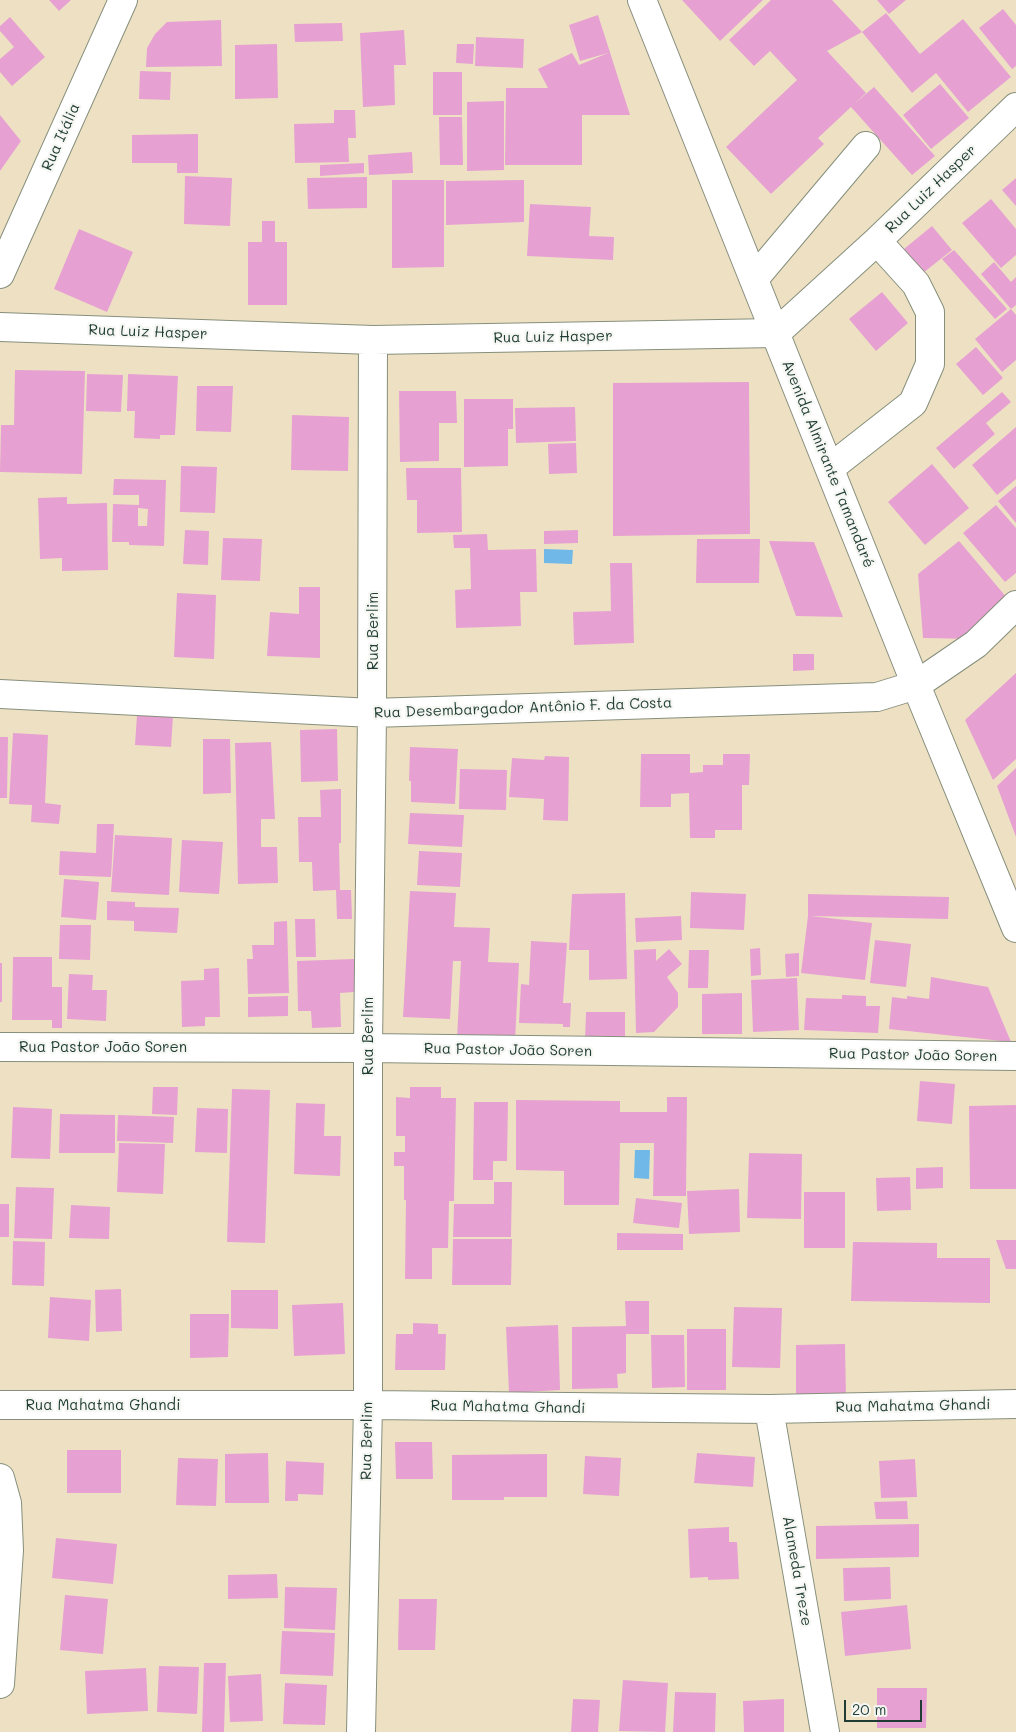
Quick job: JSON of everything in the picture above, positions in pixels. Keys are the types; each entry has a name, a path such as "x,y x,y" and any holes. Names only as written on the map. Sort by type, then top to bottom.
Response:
{"main road":[{"name":"Rua Itália","path":"0,274 123,0"},
{"name":"Avenida Almirante Tamandaré","path":"642,0 916,685 1016,928"},
{"name":"Rua Luiz Hasper","path":"0,327 373,340 776,333 877,241 1016,107"},
{"path":"754,279 866,146"},
{"path":"830,468 913,404 930,364 930,312 916,284 877,241"},
{"name":"Rua Berlim","path":"361,1732 368,1405 368,1048 372,713 373,340"},
{"name":"Rua Desembargador Antônio F. da Costa","path":"0,694 372,713 877,697 916,685 976,644 1016,605"},
{"name":"Rua Pastor João Soren","path":"0,1047 368,1048 1016,1056"},
{"name":"Rua Mahatma Ghandi","path":"0,1405 368,1405 769,1409 1016,1404"},
{"name":"Alameda Treze","path":"769,1409 825,1732"},
{"path":"0,1478 7,1503 9,1550 0,1684"}],"water":[{"path":"544,549 573,550 572,564 544,563"},
{"path":"635,1150 650,1150 649,1179 634,1178"}],"building":[{"path":"49,0 71,0 59,11"},
{"path":"682,0 763,0 720,41"},
{"path":"771,0 832,0 862,32 827,51 866,93 853,105 874,87 935,156 912,175 851,107 818,138 824,144 771,194 726,147 797,80 770,51 754,66 729,40"},
{"path":"877,0 906,0 889,14"},
{"path":"1003,9 1016,25 1016,66 1012,69 979,28"},
{"path":"886,13 920,54 963,19 1011,77 968,112 936,73 912,93 862,32"},
{"path":"598,15 630,115 582,115 582,165 505,165 506,88 548,88 538,69 572,53 579,65 608,53 580,61 569,25"},
{"path":"10,17 45,57 12,86 0,72 0,59 14,47 0,31 0,26"},
{"path":"221,20 222,66 146,67 147,48 155,34 167,22"},
{"path":"342,23 343,41 295,42 294,24"},
{"path":"404,30 406,65 394,65 395,105 363,107 360,33"},
{"path":"476,37 524,39 523,68 475,66"},
{"path":"277,44 278,98 235,99 235,45"},
{"path":"457,44 474,44 473,64 456,63"},
{"path":"140,71 171,72 170,100 139,99"},
{"path":"433,72 462,72 462,115 433,115"},
{"path":"940,84 969,118 931,149 903,115"},
{"path":"504,101 504,170 467,171 467,102"},
{"path":"334,110 355,110 356,138 348,138 349,162 295,163 294,124 334,123"},
{"path":"0,115 21,141 0,171"},
{"path":"439,117 462,117 463,165 440,165"},
{"path":"198,134 198,173 177,173 177,163 132,163 132,135"},
{"path":"412,152 413,173 369,175 368,155"},
{"path":"364,163 364,173 320,176 320,165"},
{"path":"185,176 232,178 230,226 184,224"},
{"path":"367,177 367,208 308,209 307,178"},
{"path":"1016,178 1016,206 1002,190"},
{"path":"392,180 444,180 444,267 392,268"},
{"path":"524,180 524,222 446,225 446,181"},
{"path":"991,199 1016,229 1016,255 1001,268 962,223"},
{"path":"530,204 591,207 589,236 614,237 613,260 527,256"},
{"path":"262,221 275,221 275,242 287,242 287,305 248,305 248,242 262,242"},
{"path":"932,226 952,250 923,273 904,249"},
{"path":"79,229 133,252 107,312 54,289"},
{"path":"954,250 1007,309 995,319 942,259"},
{"path":"994,262 1011,282 1016,277 1016,305 1011,309 981,274"},
{"path":"882,292 908,323 876,351 849,319"},
{"path":"1011,309 1016,315 1016,360 1002,372 975,339"},
{"path":"976,347 1003,378 983,395 956,364"},
{"path":"15,370 85,371 82,474 0,472 1,425 14,425"},
{"path":"87,374 123,375 121,412 86,411"},
{"path":"128,374 178,376 175,435 160,435 160,439 134,438 135,411 127,411"},
{"path":"749,382 750,534 613,536 613,383"},
{"path":"197,386 233,386 231,432 196,431"},
{"path":"399,391 456,391 457,423 439,423 439,461 400,462"},
{"path":"1002,392 1011,402 986,423 995,434 954,469 936,448"},
{"path":"464,399 513,399 513,429 508,429 508,466 464,467"},
{"path":"575,407 576,441 516,443 515,408"},
{"path":"292,415 349,417 348,471 291,470"},
{"path":"1016,427 1016,479 997,495 972,465"},
{"path":"576,443 577,473 549,474 548,444"},
{"path":"932,464 969,508 925,545 888,502"},
{"path":"181,466 217,467 215,513 180,512"},
{"path":"406,468 461,468 462,532 417,533 417,500 407,500"},
{"path":"114,479 166,480 164,546 129,545 129,542 112,542 113,504 139,505 139,495 113,495","holes":["138,508 148,509 147,526 138,526"]},
{"path":"1016,486 1016,523 998,501"},
{"path":"67,497 67,504 107,503 108,570 62,571 62,558 40,559 38,498"},
{"path":"996,505 1016,528 1016,573 1005,582 963,533"},
{"path":"185,530 209,531 208,565 183,564"},
{"path":"578,530 578,543 544,544 544,531"},
{"path":"487,534 488,550 536,549 537,592 520,592 521,626 456,628 455,590 471,589 470,548 454,548 453,535"},
{"path":"223,538 262,539 260,581 221,580"},
{"path":"697,539 760,539 759,583 696,583"},
{"path":"769,541 814,542 843,617 796,616"},
{"path":"959,541 1013,605 973,639 923,638 918,574"},
{"path":"610,563 632,563 634,643 574,645 573,612 611,611"},
{"path":"299,587 320,587 320,658 267,656 270,612 299,614"},
{"path":"177,593 216,595 214,659 174,657"},
{"path":"793,654 814,654 814,670 793,671"},
{"path":"1016,673 1016,759 993,780 965,720"},
{"path":"137,715 173,716 171,747 135,745"},
{"path":"337,729 338,781 301,782 300,730"},
{"path":"13,733 48,735 45,803 61,805 59,824 31,822 32,805 9,804"},
{"path":"0,737 8,737 7,798 0,798"},
{"path":"203,739 230,739 231,793 203,794"},
{"path":"271,742 275,819 261,819 261,847 277,847 278,883 238,884 235,743"},
{"path":"410,747 458,749 455,804 411,802 411,781 409,781"},
{"path":"641,754 690,754 690,773 703,772 703,765 723,765 723,754 750,754 749,785 742,785 742,830 715,830 715,838 690,838 689,793 671,794 671,807 640,807"},
{"path":"545,756 569,757 568,821 543,820 544,799 509,797 512,758 544,760"},
{"path":"1016,768 1016,837 997,786"},
{"path":"460,769 507,770 506,810 459,809"},
{"path":"341,789 340,890 351,890 352,919 337,919 336,890 313,891 312,862 299,862 298,817 321,817 320,790"},
{"path":"410,813 464,815 462,847 408,844"},
{"path":"97,824 114,824 111,877 59,875 60,851 96,853"},
{"path":"115,835 172,838 169,895 111,892"},
{"path":"182,840 223,842 219,894 179,892"},
{"path":"419,851 462,853 460,887 417,885"},
{"path":"64,879 99,882 96,920 61,917"},
{"path":"410,891 456,893 454,927 490,928 488,962 519,963 515,1041 457,1039 461,961 453,961 450,1019 403,1017"},
{"path":"691,892 746,894 744,930 690,928"},
{"path":"625,893 627,979 589,980 589,950 569,950 572,894"},
{"path":"808,894 949,897 948,919 811,916 872,923 865,980 801,973 808,916"},
{"path":"107,901 135,902 135,907 179,908 177,933 134,931 134,921 107,920"},
{"path":"681,916 682,940 636,942 635,918"},
{"path":"295,919 315,919 316,957 296,957"},
{"path":"287,921 289,993 248,994 247,959 253,959 252,945 274,945 274,922"},
{"path":"60,925 91,925 90,960 59,959"},
{"path":"875,940 911,944 906,987 870,983"},
{"path":"531,941 567,943 563,1003 571,1003 570,1027 563,1027 563,1024 519,1023 521,984 529,985"},
{"path":"760,948 761,975 751,976 750,949"},
{"path":"656,949 656,961 669,949 682,964 667,977 678,993 678,1007 654,1032 636,1033 634,950"},
{"path":"689,950 709,950 708,988 688,988"},
{"path":"799,953 799,976 786,977 785,954"},
{"path":"13,957 52,957 52,987 62,987 62,1028 52,1028 52,1020 12,1020"},
{"path":"354,959 354,992 340,993 341,1027 312,1028 311,1011 298,1011 297,961"},
{"path":"0,963 2,963 2,1002 0,1002"},
{"path":"219,968 220,1017 205,1017 205,1026 182,1027 181,981 204,980 204,969"},
{"path":"69,974 93,975 92,990 107,990 106,1021 67,1019"},
{"path":"931,977 988,987 1011,1042 889,1029 892,997 907,999 907,996 929,999"},
{"path":"797,978 799,1030 753,1032 751,980"},
{"path":"742,993 742,1034 702,1034 702,994"},
{"path":"842,995 866,996 866,1006 880,1006 878,1033 804,1030 806,998 842,999"},
{"path":"288,996 288,1016 248,1017 248,997"},
{"path":"586,1012 625,1012 625,1042 585,1041"},
{"path":"920,1081 955,1084 952,1124 917,1121"},
{"path":"153,1087 178,1087 177,1115 152,1114"},
{"path":"410,1087 441,1087 441,1098 456,1098 454,1201 449,1201 448,1248 432,1248 432,1279 405,1279 406,1200 404,1200 404,1166 394,1166 394,1152 405,1152 405,1136 396,1136 396,1097 410,1098"},
{"path":"232,1089 270,1090 265,1243 227,1242"},
{"path":"667,1097 687,1097 686,1196 653,1196 654,1143 620,1143 619,1205 564,1205 564,1171 516,1170 516,1100 620,1101 620,1112 667,1112"},
{"path":"474,1102 508,1102 507,1161 493,1161 493,1180 473,1180"},
{"path":"296,1103 325,1104 324,1136 341,1136 340,1176 294,1174"},
{"path":"1016,1105 1016,1189 970,1189 969,1106"},
{"path":"13,1107 52,1109 50,1159 11,1158"},
{"path":"197,1108 228,1109 227,1153 195,1152"},
{"path":"60,1114 115,1115 115,1153 59,1153"},
{"path":"118,1115 174,1117 173,1143 117,1141"},
{"path":"119,1143 165,1144 163,1194 117,1192"},
{"path":"749,1153 802,1154 801,1219 747,1218"},
{"path":"943,1167 943,1188 916,1189 916,1168"},
{"path":"910,1177 911,1210 877,1211 876,1178"},
{"path":"494,1182 512,1182 511,1237 453,1237 454,1204 494,1204"},
{"path":"16,1187 54,1188 52,1239 14,1238"},
{"path":"739,1189 740,1232 689,1234 687,1191"},
{"path":"804,1192 845,1192 845,1248 804,1248"},
{"path":"636,1198 682,1203 679,1228 633,1223"},
{"path":"0,1204 9,1204 9,1237 0,1237"},
{"path":"71,1205 110,1207 109,1239 69,1238"},
{"path":"617,1233 683,1234 683,1250 617,1250"},
{"path":"453,1239 512,1239 511,1285 452,1285"},
{"path":"996,1240 1016,1240 1016,1269 1006,1269"},
{"path":"13,1241 45,1242 44,1286 12,1285"},
{"path":"853,1242 937,1243 937,1258 990,1258 990,1303 851,1301"},
{"path":"121,1289 122,1331 96,1332 95,1290"},
{"path":"231,1290 278,1290 278,1329 231,1328"},
{"path":"50,1297 91,1300 89,1341 48,1338"},
{"path":"625,1301 649,1301 649,1334 626,1334 626,1373 617,1374 618,1388 572,1389 572,1327 626,1326"},
{"path":"343,1303 345,1354 294,1356 292,1305"},
{"path":"734,1307 782,1308 780,1368 732,1367"},
{"path":"190,1314 229,1314 228,1357 190,1358"},
{"path":"413,1323 438,1324 438,1334 446,1334 445,1370 395,1370 396,1334 413,1334"},
{"path":"558,1325 560,1390 509,1393 506,1327"},
{"path":"687,1329 726,1329 726,1390 687,1390"},
{"path":"651,1335 684,1335 685,1387 652,1388"},
{"path":"845,1344 846,1400 796,1400 796,1345"},
{"path":"395,1442 432,1442 433,1479 396,1479"},
{"path":"67,1450 121,1450 121,1493 67,1493"},
{"path":"268,1453 269,1503 225,1503 225,1454"},
{"path":"697,1453 755,1457 753,1487 694,1483"},
{"path":"547,1454 547,1497 504,1497 504,1500 452,1500 452,1455"},
{"path":"585,1456 621,1458 619,1496 583,1494"},
{"path":"178,1458 218,1459 216,1506 176,1505"},
{"path":"915,1459 917,1497 881,1498 879,1461"},
{"path":"286,1461 324,1463 323,1495 298,1494 298,1501 285,1501"},
{"path":"907,1501 908,1519 876,1519 874,1502"},
{"path":"919,1524 919,1557 816,1559 816,1526"},
{"path":"729,1527 729,1542 737,1542 739,1579 708,1580 708,1577 690,1578 688,1529"},
{"path":"56,1538 117,1544 113,1584 52,1578"},
{"path":"890,1567 891,1599 844,1601 843,1568"},
{"path":"277,1574 278,1598 228,1599 228,1575"},
{"path":"285,1587 337,1588 335,1630 284,1628"},
{"path":"65,1595 108,1599 103,1654 60,1650"},
{"path":"399,1599 437,1599 435,1650 398,1650"},
{"path":"907,1605 911,1649 845,1656 841,1612"},
{"path":"282,1631 335,1633 333,1676 280,1674"},
{"path":"204,1663 226,1663 224,1732 202,1732"},
{"path":"159,1666 199,1667 197,1714 157,1712"},
{"path":"146,1668 148,1711 87,1714 85,1671"},
{"path":"261,1674 263,1721 230,1722 228,1676"},
{"path":"623,1680 668,1683 665,1732 619,1731"},
{"path":"285,1683 327,1685 325,1725 283,1724"},
{"path":"877,1688 927,1688 926,1728 877,1728"},
{"path":"675,1692 716,1693 715,1732 673,1732"},
{"path":"573,1699 600,1700 598,1732 571,1732"},
{"path":"784,1699 784,1732 744,1732 743,1701"}]}
